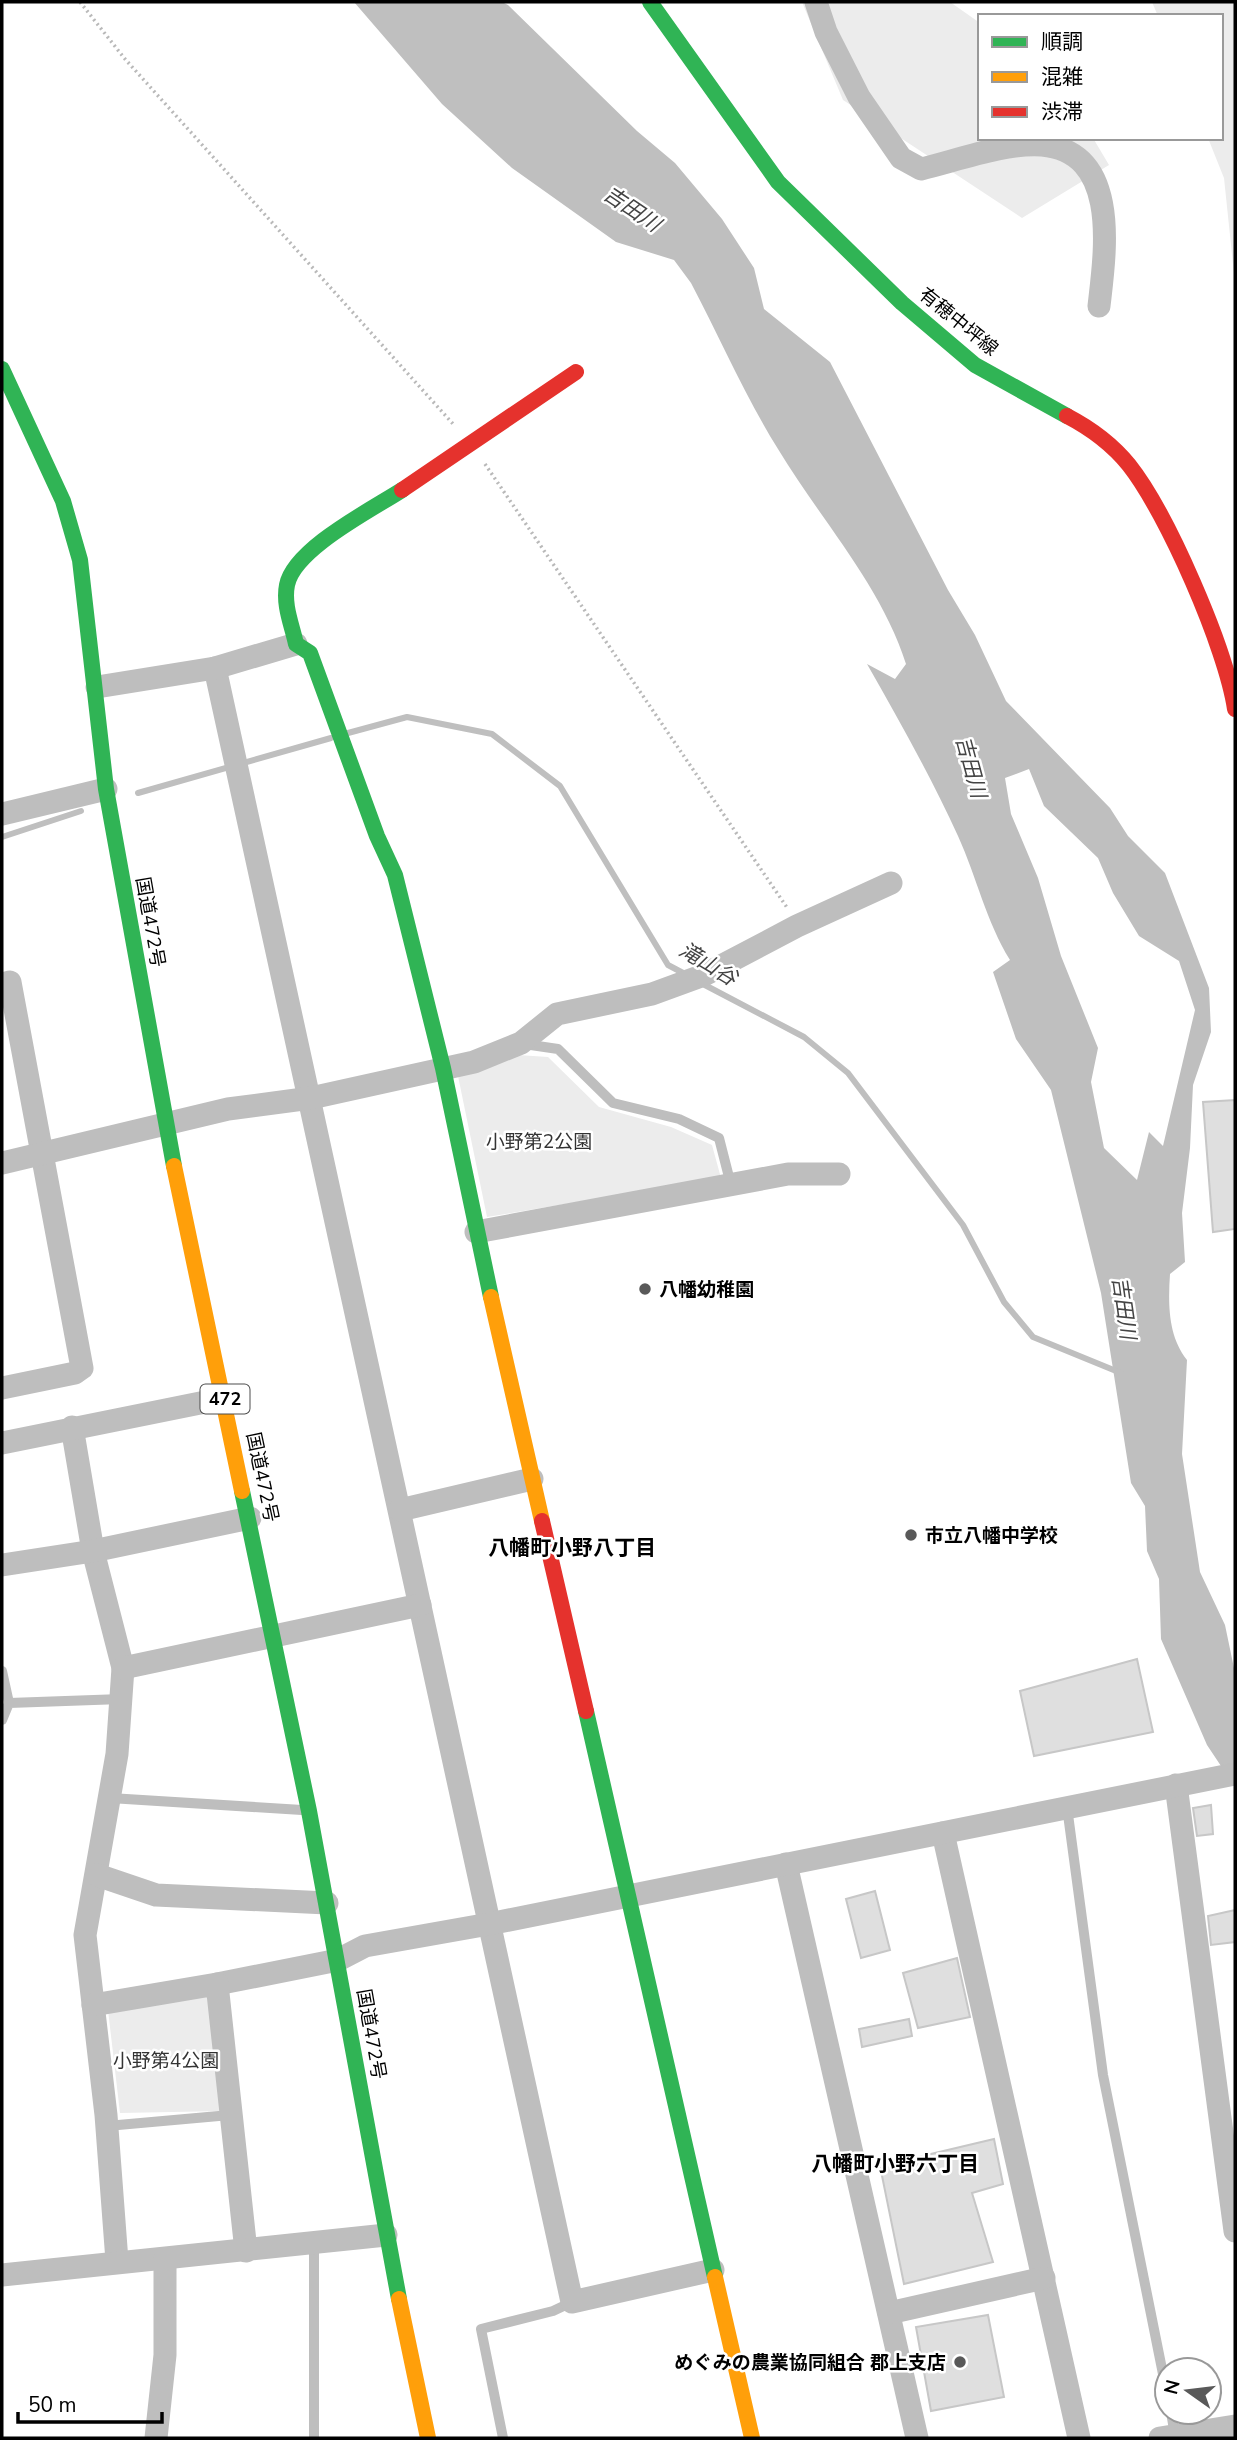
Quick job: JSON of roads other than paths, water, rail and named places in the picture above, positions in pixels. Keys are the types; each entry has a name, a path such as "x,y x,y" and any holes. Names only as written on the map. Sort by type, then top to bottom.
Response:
{"main road":[{"name":"有穂中坪線","path":"650,2 778,182 893,294 975,365 1093,430 1129,465 1162,520 1203,610 1231,683 1235,709"},
{"name":"国道472号","path":"2,369 63,501 80,560 107,789 166,1126 225,1398 309,1811 386,2235 428,2438"},
{"path":"576,372 305,555 291,569 285,586 296,644 310,653 377,836 395,875 443,1068 476,1233 752,2438"}],"street":[{"path":"816,2 826,32 859,97 901,158 921,169 1015,148 1042,145 1066,151 1086,169 1100,193 1107,234 1099,306"},
{"path":"97,688 215,668 296,644"},
{"path":"215,668 572,2302 713,2270"},
{"path":"2,814 107,789"},
{"path":"2,1163 229,1109 310,1098 474,1062 522,1043 557,1014 652,994 704,975 797,926 891,883"},
{"path":"2,984 10,982 82,1368 75,1373 2,1388"},
{"path":"476,1233 788,1174 839,1174"},
{"path":"2,1443 225,1398"},
{"path":"72,1427 93,1551 123,1668 110,1798 85,1935 107,2126 117,2261"},
{"path":"400,1510 532,1479"},
{"path":"2,1565 93,1551 250,1518"},
{"path":"123,1668 420,1605"},
{"path":"93,2005 338,1960 365,1946 489,1924 1235,1774"},
{"path":"1176,1785 1235,2231"},
{"path":"943,1833 1079,2438"},
{"path":"786,1864 917,2438"},
{"path":"97,1875 156,1895 327,1903"},
{"path":"217,1984 246,2251"},
{"path":"2,2275 386,2235"},
{"path":"156,2438 165,2355 166,2259"},
{"path":"890,2313 1044,2278"},
{"path":"1168,2437 1235,2426"}],"lane":[{"path":"522,1043 558,1049 613,1103 679,1119 719,1138 731,1185"},
{"path":"2,1671 9,1703 2,1720"},
{"path":"9,1703 122,1699"},
{"path":"110,1798 309,1811"},
{"path":"1067,1807 1103,2075 1159,2356"},
{"path":"107,2126 230,2115"},
{"path":"314,2243 314,2438"},
{"path":"503,2438 481,2329 553,2311 572,2302"}],"water":[{"name":"吉田川","path":"354,2 502,2 508,5 637,131 675,163 722,219 754,268 764,309 830,362 948,590 975,635 1006,701 1110,808 1128,836 1165,873 1209,988 1211,1032 1193,1085 1190,1148 1182,1213 1185,1262 1170,1274 1169,1308 1176,1341 1187,1360 1182,1454 1200,1572 1225,1625 1235,1673 1235,1787 1207,1745 1161,1639 1159,1579 1147,1551 1145,1506 1131,1483 1101,1293 1051,1090 1016,1039 993,972 1010,960 994,930 948,814 867,664 895,679 906,664 895,635 866,580 766,429 691,283 674,260 616,242 512,168 442,104","holes":["1029,769 1044,806 1098,858 1113,893 1139,936 1179,961 1195,1010 1163,1146 1149,1132 1137,1180 1104,1148 1091,1082 1098,1048 1061,956 1038,878 1011,814 1005,778"]}],"waterway":[{"name":"滝山谷","path":"348,733 407,717 492,734 560,786 668,965 685,974"},
{"name":"滝山谷","path":"138,793 331,738"},
{"name":"滝山谷","path":"2,837 81,811"},
{"name":"滝山谷","path":"701,983 804,1037 848,1073 963,1225 1004,1302 1033,1337 1121,1373"}],"place":[{"name":"八幡幼稚園","path":"645,1289"},
{"name":"市立八幡中学校","path":"911,1535"},
{"name":"めぐみの農業協同組合 郡上支店","path":"960,2362"}],"district":[{"name":"八幡町小野八丁目","path":"572,1548"},
{"name":"八幡町小野六丁目","path":"895,2164"}],"park label":[{"name":"小野第2公園","path":"539,1141"},
{"name":"小野第4公園","path":"166,2060"}]}
